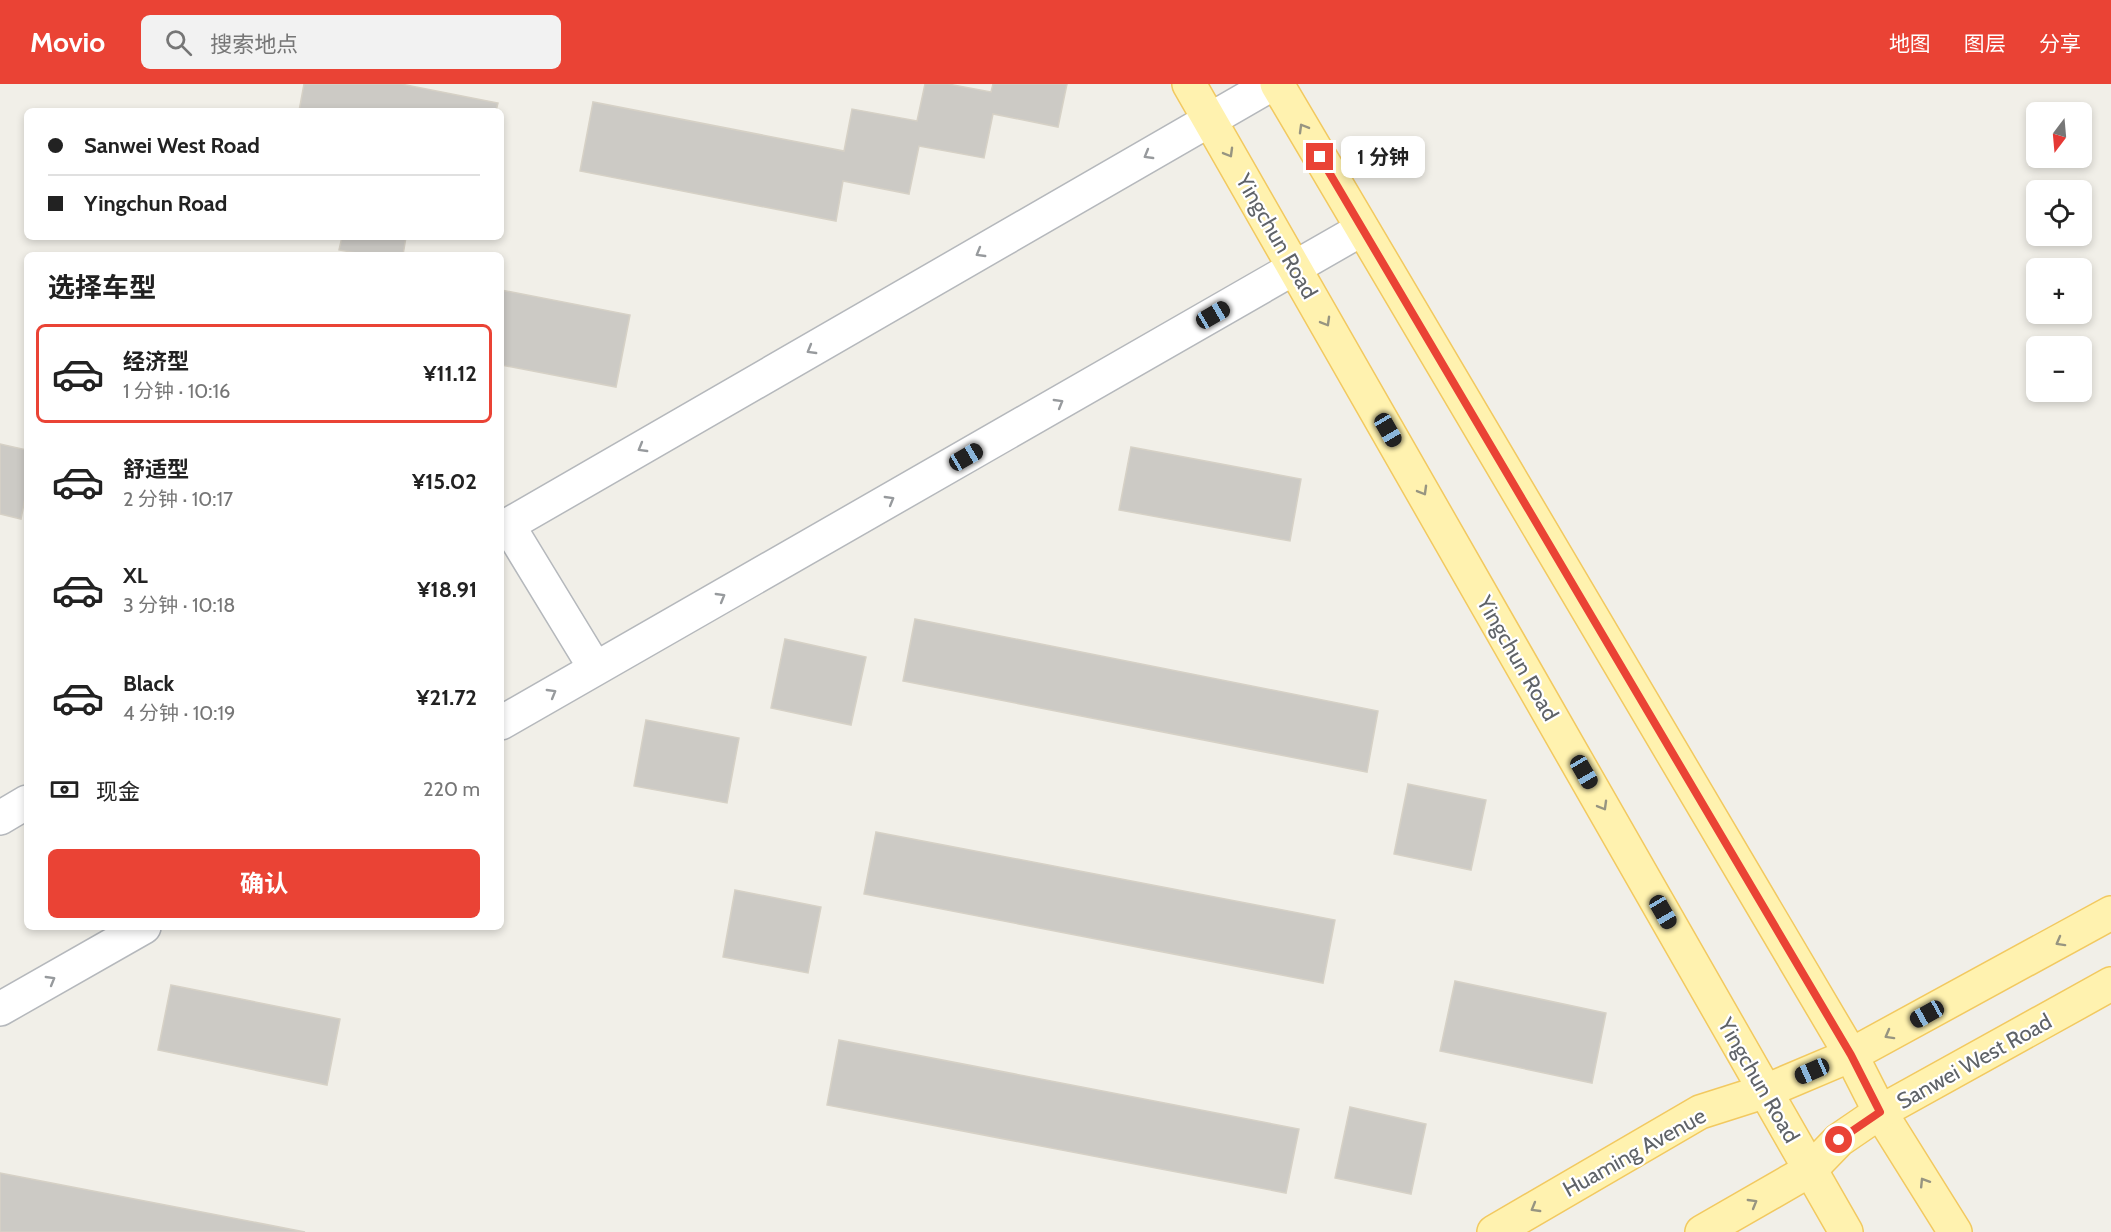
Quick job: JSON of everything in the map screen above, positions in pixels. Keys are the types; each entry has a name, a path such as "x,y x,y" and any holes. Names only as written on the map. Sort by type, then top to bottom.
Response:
{"main road":[{"name":"Yingchun Road","path":"1190,84 1846,1232"},
{"path":"1277,84 1851,1055 1880,1112 1955,1232"},
{"path":"1851,1055 2111,913"},
{"name":"Sanwei West Road","path":"1810,1170 1839,1140 1880,1112 2111,984"},
{"name":"Huaming Avenue","path":"1494,1232 1700,1112 1766,1091 1851,1055"},
{"path":"1702,1232 1810,1170"}],"street":[{"path":"596,669 504,527 1272,84"},
{"path":"504,721 1362,229"},
{"path":"0,818 24,804"},
{"path":"0,1009 139,930"}],"building":[{"path":"304,84 401,84 498,103 497,108 300,108"},
{"path":"925,84 948,84 991,92 993,84 1067,84 1058,127 993,114 984,158 919,146 909,194 843,181 836,221 580,171 593,102 844,151 852,109 917,121"},
{"path":"341,240 406,240 404,252 339,250"},
{"path":"504,291 630,315 616,387 504,366"},
{"path":"0,444 24,449 24,504 21,519 0,514"},
{"path":"1131,447 1301,479 1290,541 1119,510"},
{"path":"915,619 1378,711 1367,772 903,681"},
{"path":"785,639 866,657 851,725 771,708"},
{"path":"646,720 739,738 727,803 634,786"},
{"path":"1408,784 1486,800 1471,870 1394,854"},
{"path":"876,832 1335,920 1323,983 864,894"},
{"path":"735,890 821,907 808,973 723,957"},
{"path":"1455,981 1606,1013 1592,1083 1440,1051"},
{"path":"171,985 340,1019 327,1085 158,1050"},
{"path":"839,1040 1299,1129 1286,1193 827,1105"},
{"path":"1350,1107 1426,1124 1411,1194 1335,1178"},
{"path":"0,1173 305,1232 0,1232"}],"route":[{"path":"1320,157 1851,1055 1880,1112 1839,1140"}]}
